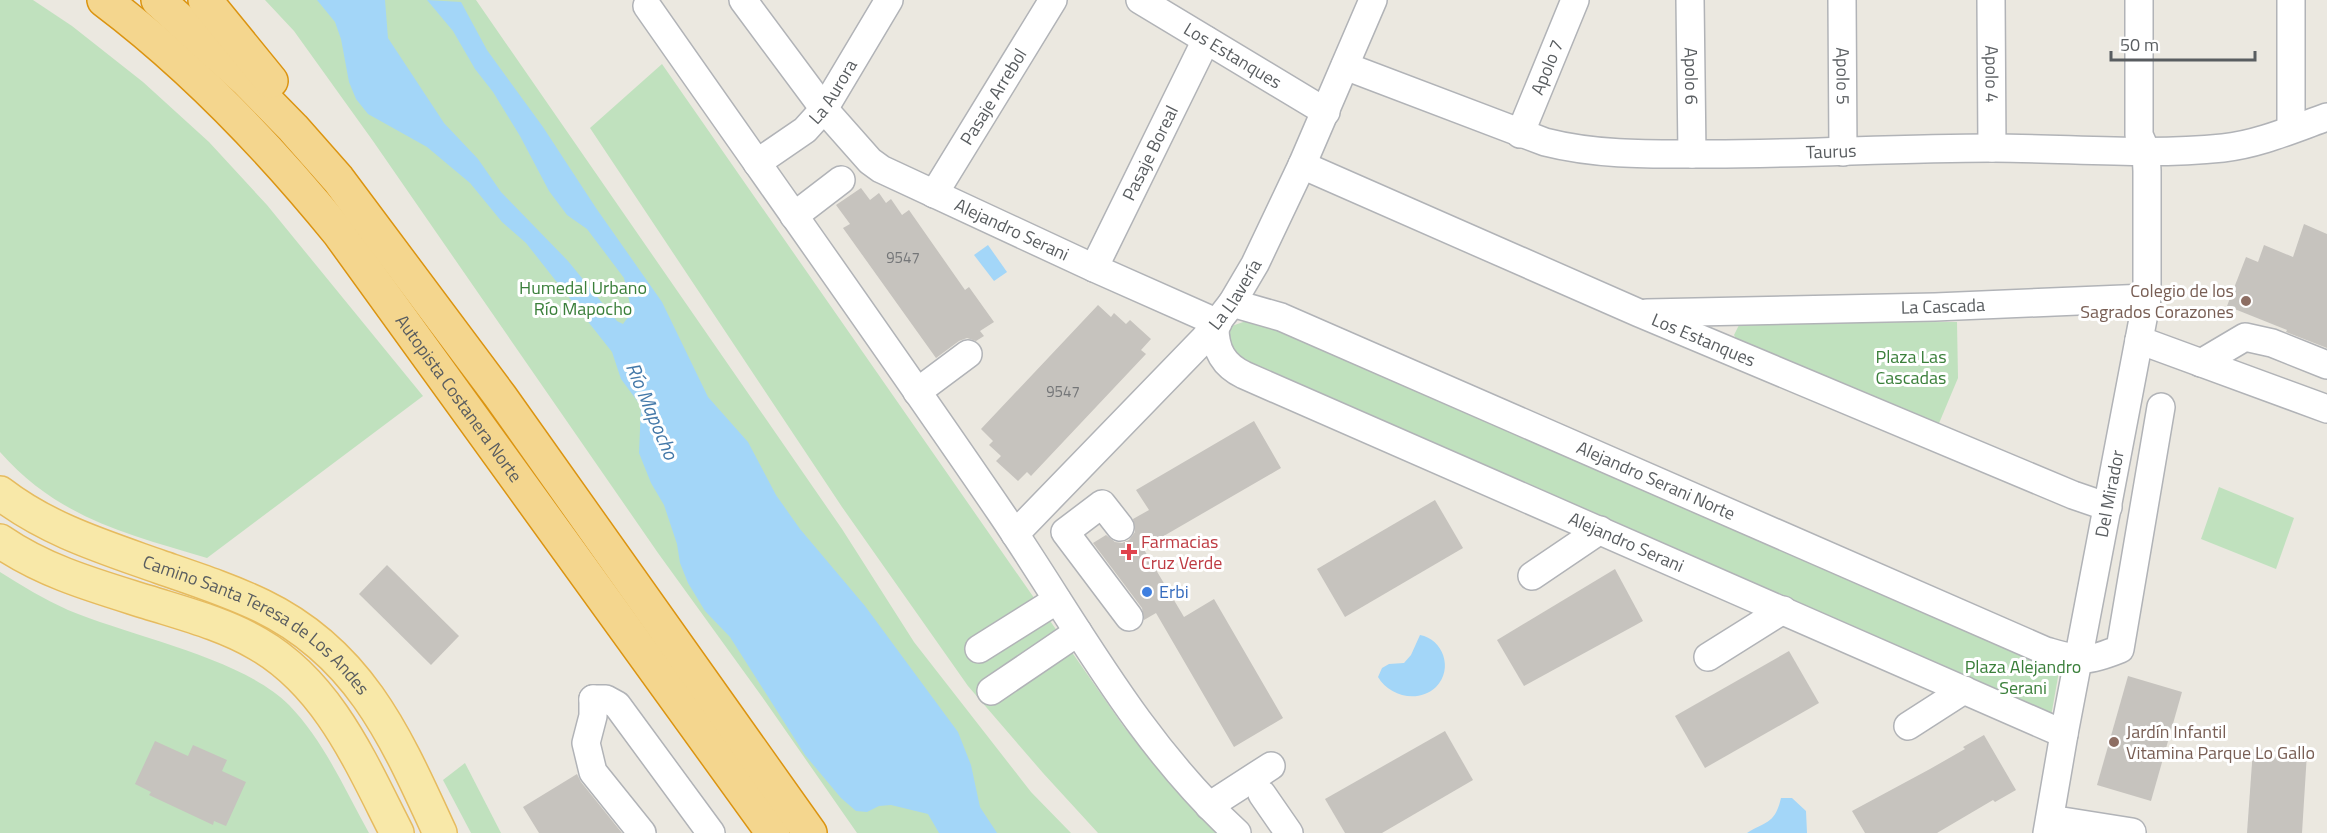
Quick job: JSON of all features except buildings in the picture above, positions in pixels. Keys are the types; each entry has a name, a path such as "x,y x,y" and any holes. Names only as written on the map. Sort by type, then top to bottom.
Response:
{"highway":[{"name":"Autopista Costanera Norte","path":"104,0 174,57 222,102 264,144 339,233 773,833"},
{"name":"Autopista Costanera Norte","path":"158,0 246,80 294,128 338,179 501,396 810,833"},
{"path":"205,0 288,103 338,179"}],"main road":[{"name":"Camino Santa Teresa de Los Andes","path":"0,493 26,512 74,536 231,592 263,607 310,636 345,668 375,704 405,756 440,833"},
{"name":"Camino Santa Teresa de Los Andes","path":"0,541 42,567 79,581 204,619 258,644 279,658 314,690 328,708 353,748 397,833"}],"street":[{"name":"Alejandro Serani","path":"743,0 824,109 870,161 881,169 1094,268 1222,317"},
{"name":"La Aurora","path":"757,163 805,130 824,109 889,0"},
{"name":"Pasaje Arrebol","path":"934,194 1053,0"},
{"name":"Los Estanques","path":"1140,0 1326,112"},
{"name":"La Llavería","path":"1015,534 1176,368 1222,317 1255,264 1302,165 1372,0"},
{"name":"Apolo 7","path":"1520,134 1575,0"},
{"name":"Apolo 6","path":"1690,0 1692,154"},
{"name":"Apolo 5","path":"1842,0 1843,152"},
{"name":"Apolo 4","path":"1991,0 1992,148"},
{"name":"Del Mirador","path":"2049,826 2064,734 2147,298 2146,151 2139,135 2139,0"},
{"path":"2291,0 2291,129"},
{"path":"647,6 1015,534 1134,716 1164,756 1237,833"},
{"name":"Pasaje Boreal","path":"1094,268 1206,40"},
{"name":"Taurus","path":"1345,66 1520,134 1570,149 1596,153 1692,154 1992,148 2146,151 2225,147 2255,141 2327,117"},
{"name":"Los Estanques","path":"1302,165 1723,349 2108,507"},
{"path":"794,216 841,180"},
{"name":"La Cascada","path":"1639,313 1739,309 1935,307 2147,298"},
{"path":"1723,349 1721,336 1724,323 1739,309"},
{"path":"1222,317 1218,350 1232,369"},
{"name":"Alejandro Serani Norte","path":"1222,317 1281,317 2046,651 2079,660"},
{"path":"2201,363 2245,337 2272,343 2327,365"},
{"path":"2139,340 2327,409"},
{"path":"917,392 968,354"},
{"name":"Alejandro Serani","path":"1176,368 1204,362 1232,369 2064,734"},
{"path":"2079,660 2097,658 2120,649 2161,407"},
{"path":"1059,490 1082,519"},
{"path":"1119,527 1102,504 1065,532 1129,617"},
{"path":"1532,576 1600,530"},
{"path":"979,649 1057,600"},
{"path":"1708,657 1783,610"},
{"path":"991,691 1078,632"},
{"path":"1908,726 1964,690"},
{"path":"593,699 593,716 586,743 593,772 642,833"},
{"path":"593,699 639,766 693,833"},
{"path":"593,699 606,699 617,705 711,833"},
{"path":"1209,806 1271,766"},
{"path":"1262,794 1289,833"},
{"path":"2049,826 2132,832"}],"green space":[{"path":"0,0 33,0 72,26 143,82 209,142 267,205 423,396 207,558 149,541 95,521 46,493 22,475 0,452"},
{"name":"Humedal Urbano Río Mapocho","path":"265,0 476,0 842,529 914,642 1031,792 1071,833 857,833 658,553 373,141 294,31"},
{"path":"662,64 1124,727 1177,791 1221,833 1098,833 968,686 842,507 590,128"},
{"name":"Plaza Alejandro Serani","path":"1249,320 1310,336 2061,660 2050,722 1227,357 1226,328"},
{"name":"Plaza Las Cascadas","path":"1957,322 1958,378 1937,428 1740,346 1734,335 1739,325 1747,323"},
{"path":"2219,487 2294,518 2276,569 2201,539"},
{"path":"0,572 68,610 215,661 268,688 289,705 313,734 369,833 0,833"},
{"path":"465,763 501,833 471,833 443,780"}],"water":[{"name":"Río Mapocho","path":"317,0 385,0 388,38 444,123 478,159 501,192 568,261 617,321 623,324 628,317 630,304 624,278 587,229 567,215 549,191 520,136 493,92 475,69 453,31 427,0 461,2 487,50 543,127 662,302 708,397 748,442 776,495 800,529 865,606 958,732 971,765 980,807 997,833 939,833 928,814 891,805 879,806 867,812 856,811 841,798 805,755 730,637 705,611 688,583 664,505 651,483 639,453 641,406 621,379 612,352 526,243 502,222 470,183 427,147 368,114 356,99 349,82 341,39 335,22"},
{"path":"988,245 1007,272 994,281 974,255"},
{"path":"1420,635 1435,642 1440,648 1445,664 1444,672 1436,687 1429,692 1404,696 1389,689 1378,677 1382,668 1389,664 1404,663 1411,655"},
{"path":"1781,798 1792,798 1806,811 1807,833 1747,833 1773,817"}],"place":[{"name":"Colegio de los Sagrados Corazones","path":"2246,301"},
{"name":"Farmacias Cruz Verde","path":"1129,552"},
{"name":"Erbi","path":"1147,592"},
{"name":"Jardín Infantil Vitamina Parque Lo Gallo","path":"2114,742"}]}
